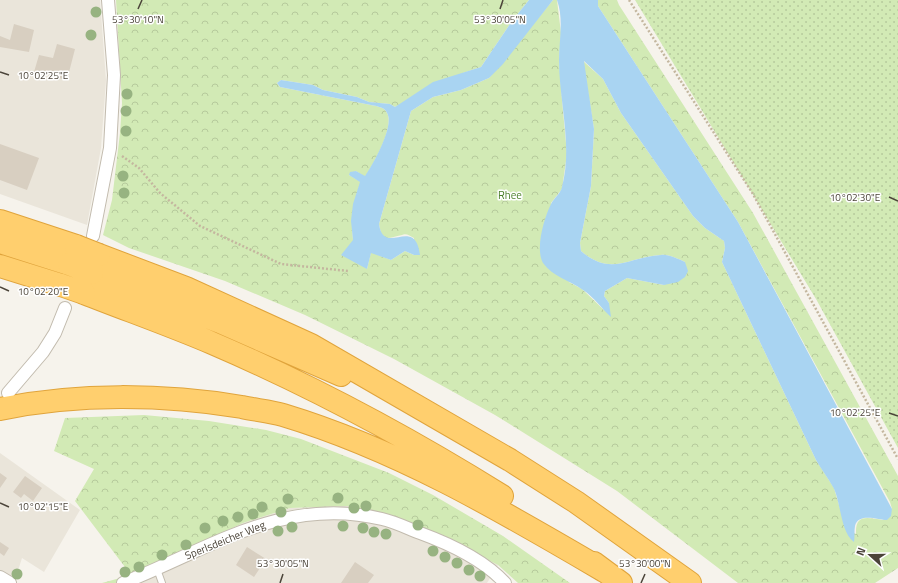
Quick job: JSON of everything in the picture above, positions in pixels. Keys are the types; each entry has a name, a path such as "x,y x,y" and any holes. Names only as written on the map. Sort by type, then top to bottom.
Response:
{"highway":[{"path":"0,221 86,255 186,288 312,345 494,451 576,502 690,583"},
{"path":"0,242 86,255"},
{"path":"0,266 84,293 212,343 371,420 439,457 504,498 613,577"},
{"path":"6,400 140,397 172,398 223,404 282,414 345,436 432,475 496,508 613,577"}],"street":[{"path":"86,255 110,148 114,75 108,0"},
{"path":"6,400 43,352 55,333 65,308"},
{"name":"Sperlsdeicher Weg","path":"123,583 248,528 294,516 344,513 383,519 427,535 463,552 495,572 505,583"},
{"path":"0,577 10,583"}],"lane":[{"path":"157,569 162,583"}],"path":[{"path":"629,0 753,194 898,459"},
{"path":"110,148 139,168 160,193 200,226 282,264 348,271"}],"shaded area":[{"path":"0,0 100,0 106,80 101,148 87,225 0,194"},
{"path":"0,453 80,510 44,572 22,558 14,583 0,583"},
{"path":"347,506 384,513 430,531 498,565 487,583 127,583 131,576 243,523 290,508"}],"green space":[{"name":"Rhee","path":"116,0 529,0 512,21 481,67 463,73 395,107 390,104 369,102 357,97 323,90 313,85 281,80 277,83 280,87 378,106 384,109 387,113 389,119 386,136 369,171 365,177 356,171 349,175 361,182 354,204 352,233 355,247 367,269 371,252 391,260 405,251 414,255 414,238 405,234 386,238 380,230 379,224 411,111 433,97 461,90 489,78 553,0 557,0 561,33 559,60 567,154 562,189 551,203 569,282 582,289 604,310 609,303 604,296 605,291 627,278 664,285 685,262 664,255 649,256 620,264 611,264 602,263 592,259 581,251 580,243 591,186 594,129 583,61 603,79 621,113 693,216 705,228 724,241 725,248 722,262 816,460 834,488 846,529 856,534 856,527 860,520 868,518 883,520 892,509 890,502 738,222 598,6 598,0 617,0 753,213 898,476 898,568 875,583 738,583 617,491 495,415 394,359 305,315 225,281 129,248 103,235 112,200 122,103"},
{"path":"635,0 898,0 898,448 816,299"},
{"path":"144,415 209,421 266,430 301,439 389,473 433,495 503,536 570,583 518,583 498,565 430,531 384,513 347,506 290,508 243,523 131,576 127,583 102,583 131,575 75,501 94,469 54,451 65,418"}],"water":[{"path":"529,0 553,0 503,64 489,78 461,90 433,97 411,111 379,224 382,233 387,237 393,238 406,236 412,238 417,243 420,255 414,255 405,251 391,260 371,253 367,269 341,255 353,240 351,221 353,204 360,182 349,175 350,172 356,171 365,176 369,171 386,135 389,119 387,113 384,109 378,106 280,87 277,83 281,80 313,85 323,90 357,97 369,102 390,104 395,107 433,82 481,67 512,21"},
{"path":"557,0 598,0 598,6 738,222 892,509 891,516 887,520 869,518 860,519 855,526 854,542 849,537 843,524 836,493 816,460 722,262 725,248 724,241 705,228 693,216 621,113 603,79 584,61 594,129 591,186 580,243 581,251 592,259 602,263 611,264 620,264 649,256 667,255 685,262 688,271 685,277 678,282 664,285 627,278 605,291 604,296 609,303 611,317 587,293 556,275 543,263 540,250 541,234 551,204 561,189 565,171 566,155 565,124 559,60 561,30"}],"building":[{"path":"14,24 34,30 29,52 0,47 0,36 10,40"},
{"path":"57,44 75,49 67,80 34,72 39,55 53,58"},
{"path":"0,144 39,158 27,190 0,180"},
{"path":"0,473 7,478 0,488"},
{"path":"25,476 42,488 33,501 24,494 21,498 13,492"},
{"path":"0,542 9,548 4,556 0,553"},
{"path":"247,547 266,559 254,577 236,565"},
{"path":"355,562 374,575 368,583 341,583"}]}
